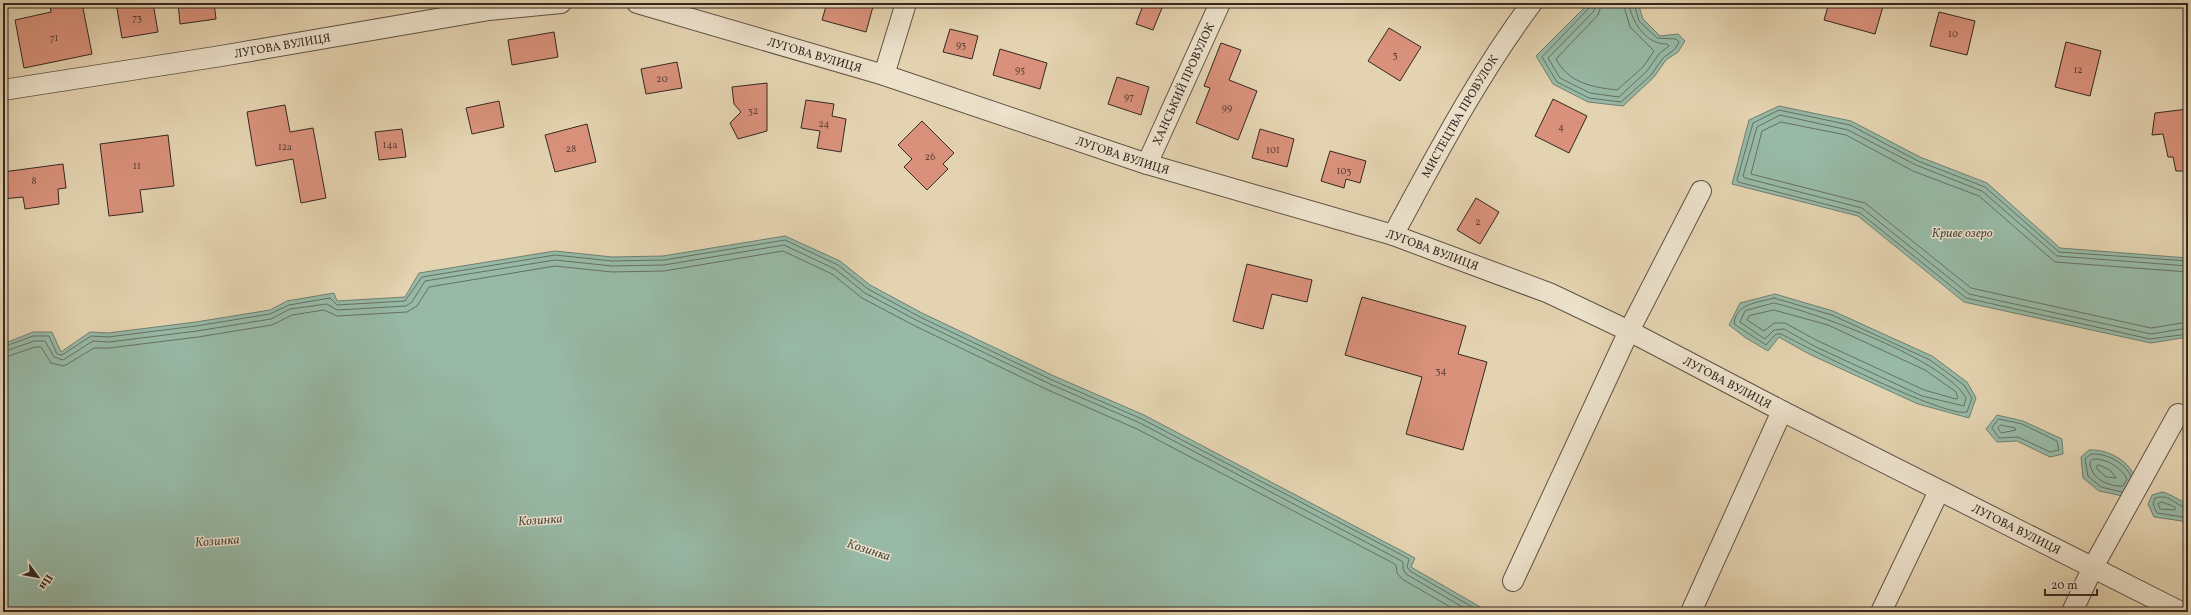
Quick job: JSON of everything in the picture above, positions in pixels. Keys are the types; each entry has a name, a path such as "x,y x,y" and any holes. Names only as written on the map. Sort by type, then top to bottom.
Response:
{"street":[{"name":"ЛУГОВА ВУЛИЦЯ","path":"3,90 221,56 489,10 561,3"},
{"name":"ЛУГОВА ВУЛИЦЯ","path":"637,3 884,75 1147,164 1392,234 1549,293 1629,331 1939,491 2181,612"},
{"path":"884,75 906,3"},
{"name":"ХАНСЬКИЙ ПРОВУЛОК","path":"1147,164 1220,3"},
{"name":"МИСТЕЦТВА ПРОВУЛОК","path":"1392,234 1455,122 1509,34 1532,3"},
{"path":"1513,581 1629,331 1701,191"},
{"path":"1690,612 1782,411"},
{"path":"2072,612 2093,567 2178,414"},
{"path":"1881,612 1939,491"}],"water":[{"path":"1589,3 1638,3 1643,19 1660,36 1678,34 1685,41 1678,52 1666,60 1654,77 1623,106 1588,102 1553,84 1536,56"},
{"name":"Криве озеро","path":"1779,106 1851,121 1920,157 1987,183 2060,248 2188,258 2188,337 2151,343 1964,302 1858,216 1732,184 1749,120"},
{"name":"Козинка","path":"785,236 840,261 870,285 922,313 1054,376 1144,415 1415,558 1411,567 1489,612 3,612 3,344 33,332 52,332 61,352 90,332 108,333 196,322 270,310 287,301 334,293 337,301 405,297 419,273 555,251 612,257 663,256"},
{"path":"1775,294 1833,311 1932,356 1967,382 1976,398 1969,418 1918,404 1809,354 1779,337 1768,351 1746,338 1729,325 1740,303"},
{"path":"1997,415 2023,421 2062,439 2063,454 2050,457 2017,441 1997,442 1986,429"},
{"path":"2089,450 2097,450 2111,454 2124,462 2134,474 2137,481 2127,497 2099,491 2083,478 2081,457"},
{"path":"2162,492 2188,503 2188,527 2182,521 2154,517 2148,504 2152,495"}],"building":[{"path":"50,3 82,3 92,54 24,68 15,20 51,12"},
{"path":"116,3 153,3 158,32 122,38"},
{"path":"178,3 214,3 216,19 180,24"},
{"path":"827,3 874,3 866,32 822,20"},
{"path":"1144,3 1164,3 1153,30 1136,24"},
{"path":"1705,3 1723,3 1722,7"},
{"path":"1829,3 1884,3 1875,34 1824,20"},
{"path":"1939,12 1975,21 1967,55 1930,46"},
{"path":"1389,28 1421,47 1400,81 1368,61"},
{"path":"950,29 978,36 972,59 943,52"},
{"path":"554,32 558,57 512,65 508,40"},
{"path":"2066,42 2101,51 2090,96 2055,87"},
{"path":"1221,43 1241,50 1229,80 1257,91 1238,140 1196,123 1210,88 1204,86"},
{"path":"1000,49 1047,63 1040,89 993,75"},
{"path":"677,62 682,88 646,94 641,69"},
{"path":"1117,77 1149,87 1141,115 1108,104"},
{"path":"767,83 767,131 738,139 730,123 741,112 734,104 732,87"},
{"path":"1553,99 1587,116 1569,153 1535,136"},
{"path":"806,100 834,104 832,116 846,119 841,152 817,148 820,131 801,128"},
{"path":"499,101 504,127 472,134 466,108"},
{"path":"285,105 290,132 313,128 326,198 301,203 293,159 256,166 247,112"},
{"path":"2188,109 2188,171 2176,171 2173,157 2168,157 2163,134 2152,135 2155,113"},
{"path":"922,121 954,153 943,164 948,169 927,190 904,167 912,159 898,145"},
{"path":"587,124 596,162 555,172 545,135"},
{"path":"402,129 406,157 379,160 375,132"},
{"path":"1260,129 1294,139 1287,167 1252,158"},
{"path":"168,135 174,186 140,190 143,212 109,216 100,144"},
{"path":"1330,151 1366,161 1360,183 1346,179 1344,188 1321,181"},
{"path":"63,164 66,188 58,189 59,204 25,209 23,197 3,199 3,172"},
{"path":"1476,198 1499,212 1480,244 1457,230"},
{"path":"1247,264 1312,280 1307,302 1272,294 1263,329 1233,321"},
{"path":"1362,297 1466,326 1458,354 1487,362 1463,450 1406,434 1422,377 1345,355"}]}
